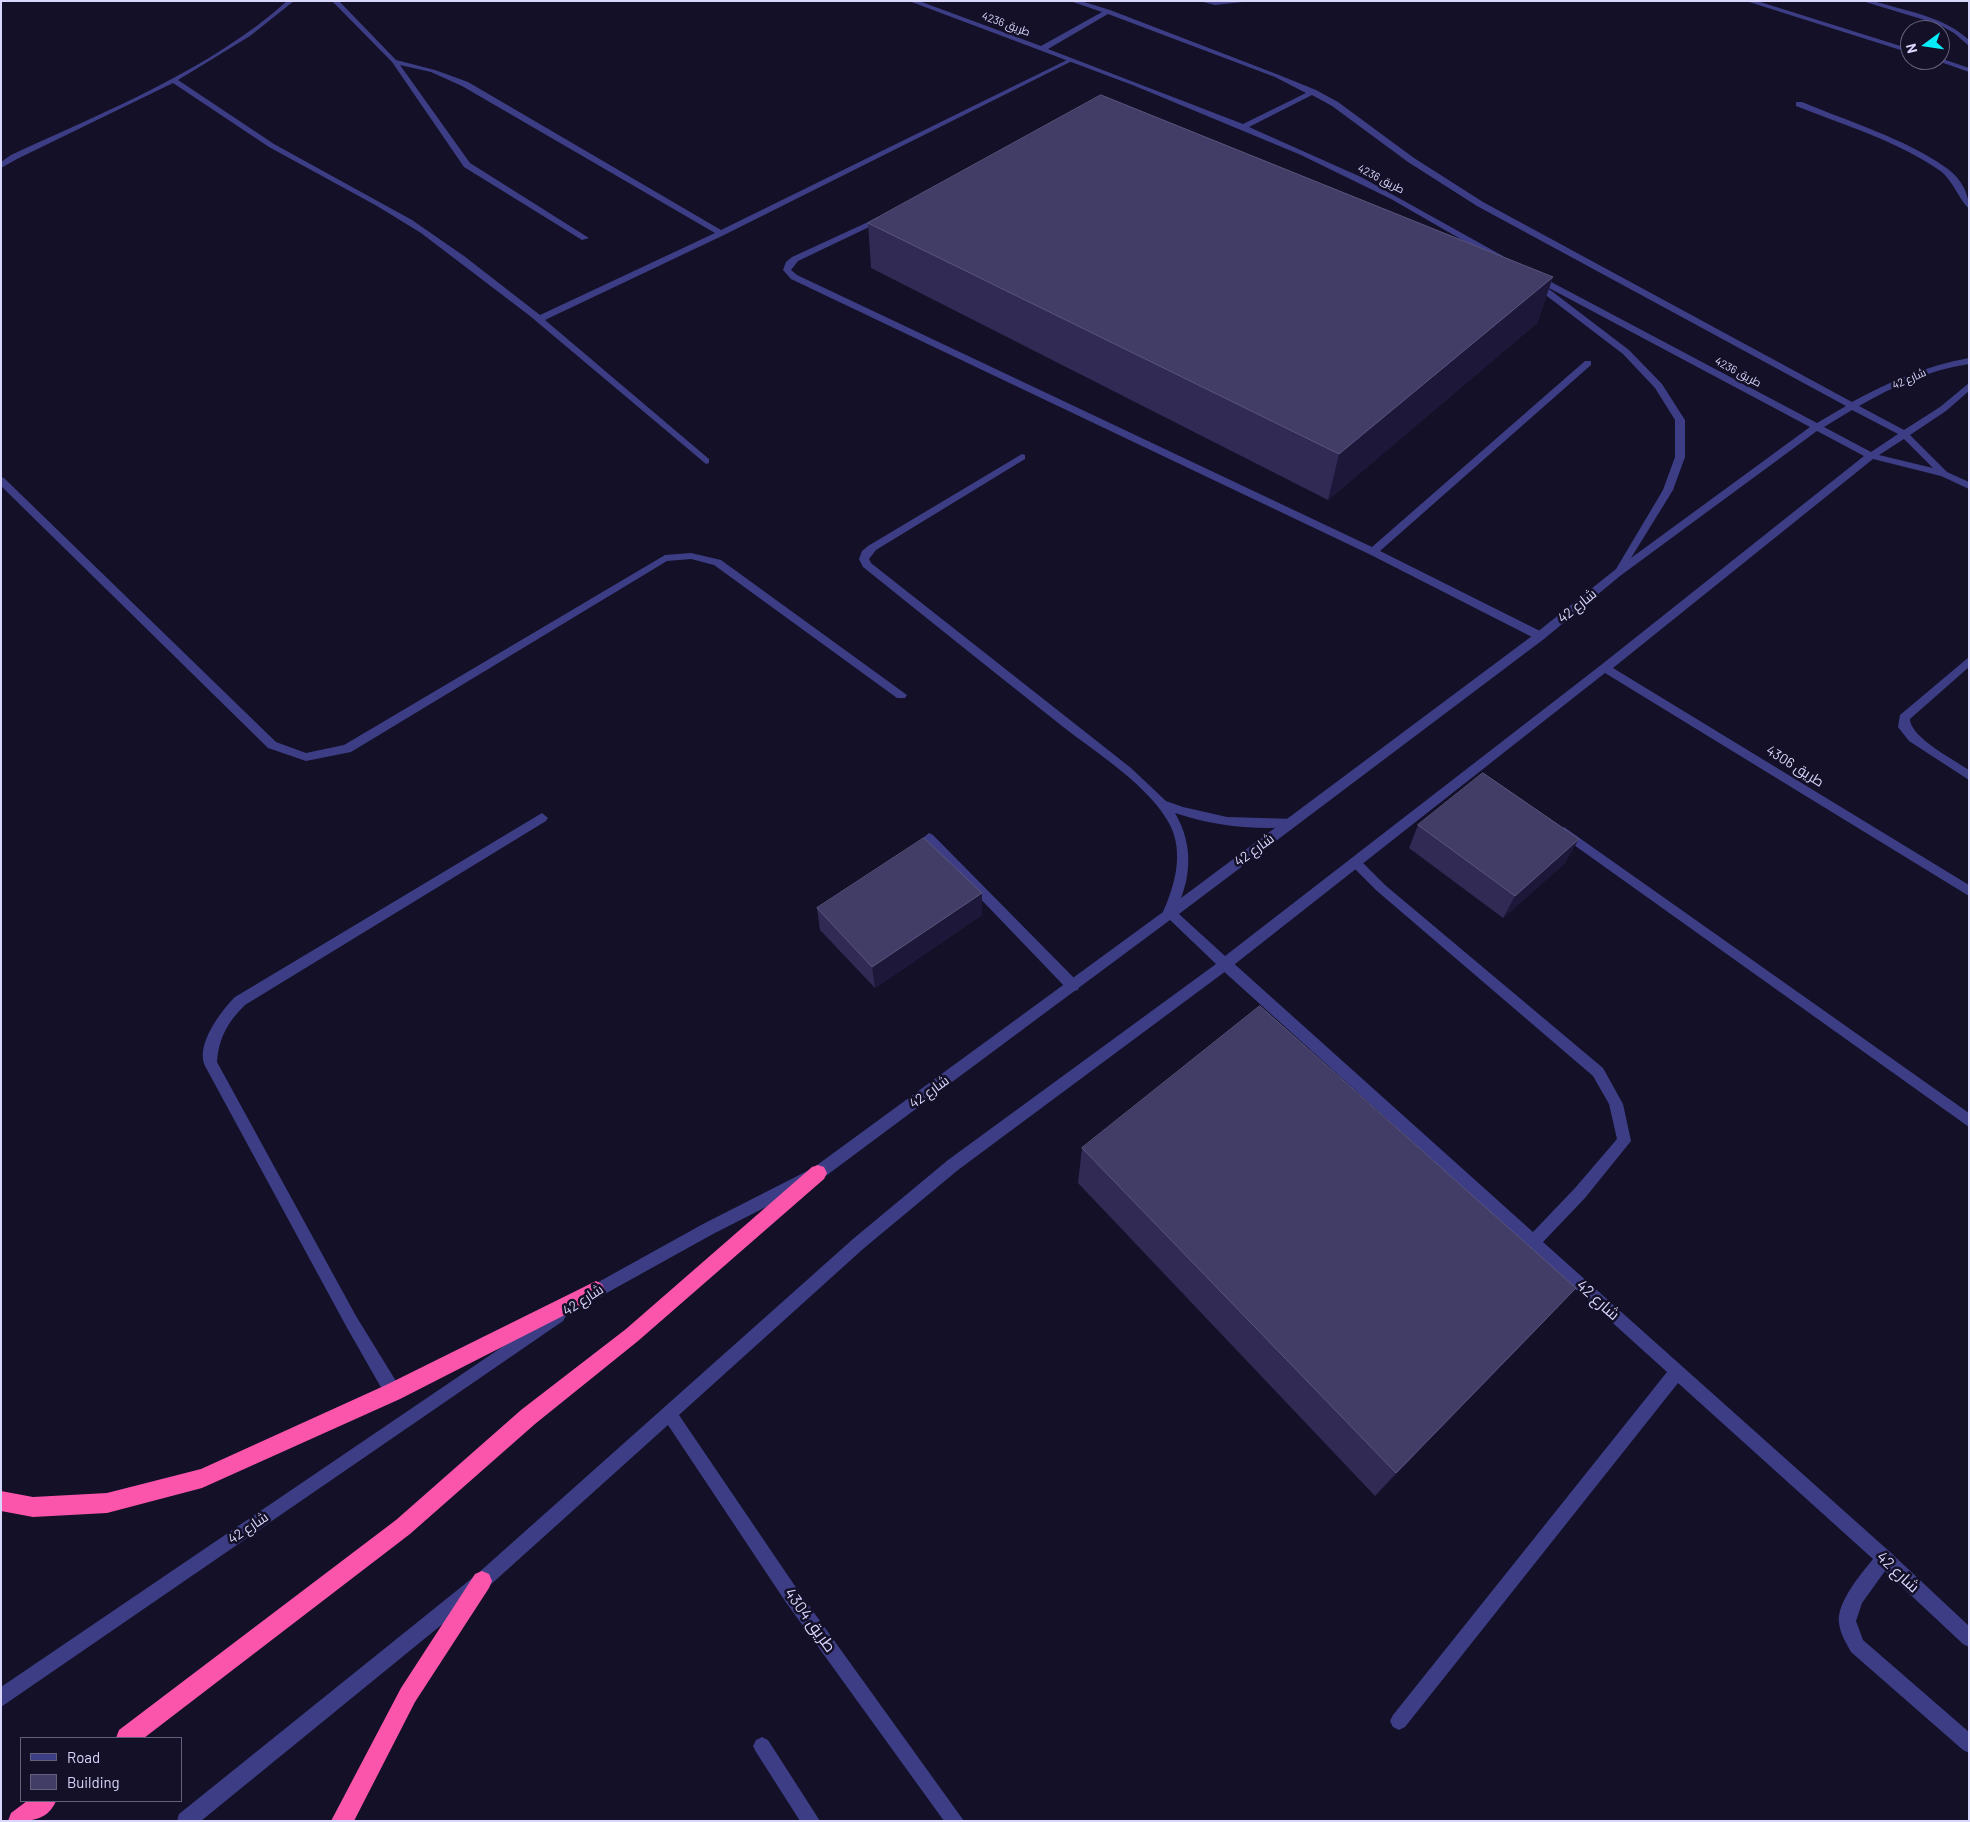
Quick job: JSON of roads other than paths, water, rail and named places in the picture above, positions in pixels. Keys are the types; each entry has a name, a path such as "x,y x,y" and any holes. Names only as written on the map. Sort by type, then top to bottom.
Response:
{"highway":[{"path":"128,1737 404,1527 528,1417 632,1335 818,1173"},
{"path":"1,1501 33,1507 107,1503 202,1478 393,1392 596,1290"},
{"path":"342,1821 408,1695 482,1581"},
{"path":"19,1821 44,1802"}],"street":[{"path":"1,166 14,157 175,80 276,16 291,1"},
{"path":"334,1 394,62 467,165 585,238"},
{"name":"طريق 4236","path":"912,1 1243,127 1358,179 1505,261"},
{"name":"طريق 4236","path":"1073,1 1108,11 1313,92 1359,119 1411,160 1480,204 1852,406"},
{"path":"1202,1 1215,4 1249,1"},
{"path":"1749,1 1900,48"},
{"path":"1864,1 1940,23 1956,32 1969,44"},
{"path":"1042,50 1108,11"},
{"path":"539,319 721,233 1071,60"},
{"path":"394,62 433,72 465,84 721,233"},
{"path":"1950,64 1969,70"},
{"path":"175,80 250,133 305,165 381,203 425,232 539,319 706,461"},
{"path":"1243,127 1313,92"},
{"path":"1800,104 1909,149 1944,169 1959,186 1969,206"},
{"path":"892,214 794,259 789,264 787,270 794,277 1373,552 1540,636"},
{"name":"طريق 4236","path":"1616,574 1668,490 1680,457 1680,420 1659,386 1626,352 1525,274 1818,427"},
{"name":"شارع 42","path":"1,1698 596,1290 708,1229 818,1173 1073,986 1169,912 1540,636 1616,574 1818,427 1852,406 1944,364 1969,361"},
{"path":"1373,552 1588,363"},
{"path":"186,1821 482,1581 858,1244 954,1165 1226,964 1605,668 1871,456 1942,409 1969,386"},
{"path":"1852,406 1904,434 1944,474"},
{"path":"1818,427 1871,456 1944,474 1969,486"},
{"path":"1022,456 872,548 866,553 864,559 867,566 1114,761 1165,805 1177,826 1183,847 1184,869 1179,891 1169,912"},
{"path":"1,480 272,745 306,757 347,749 664,558 691,556 717,562 901,695"},
{"path":"1969,661 1904,718 1904,728 1913,738 1969,776"},
{"name":"طريق 4306","path":"1605,668 1969,891"},
{"path":"1475,768 1491,779"},
{"path":"1165,805 1214,821 1267,825 1292,822"},
{"path":"393,1392 351,1320 210,1062 215,1030 225,1015 240,1001 542,818"},
{"path":"1555,825 1969,1121"},
{"path":"929,838 1073,986"},
{"path":"1355,862 1381,888 1598,1072 1613,1093 1621,1116 1624,1140 1580,1193 1534,1241"},
{"name":"شارع 42","path":"1169,912 1884,1558 1969,1638"},
{"path":"1399,1721 1677,1372"},
{"name":"طريق 4304","path":"670,1414 791,1595 955,1821"},
{"path":"1884,1558 1851,1607 1847,1621 1850,1633 1857,1646 1969,1744"},
{"path":"762,1746 811,1821"}]}
